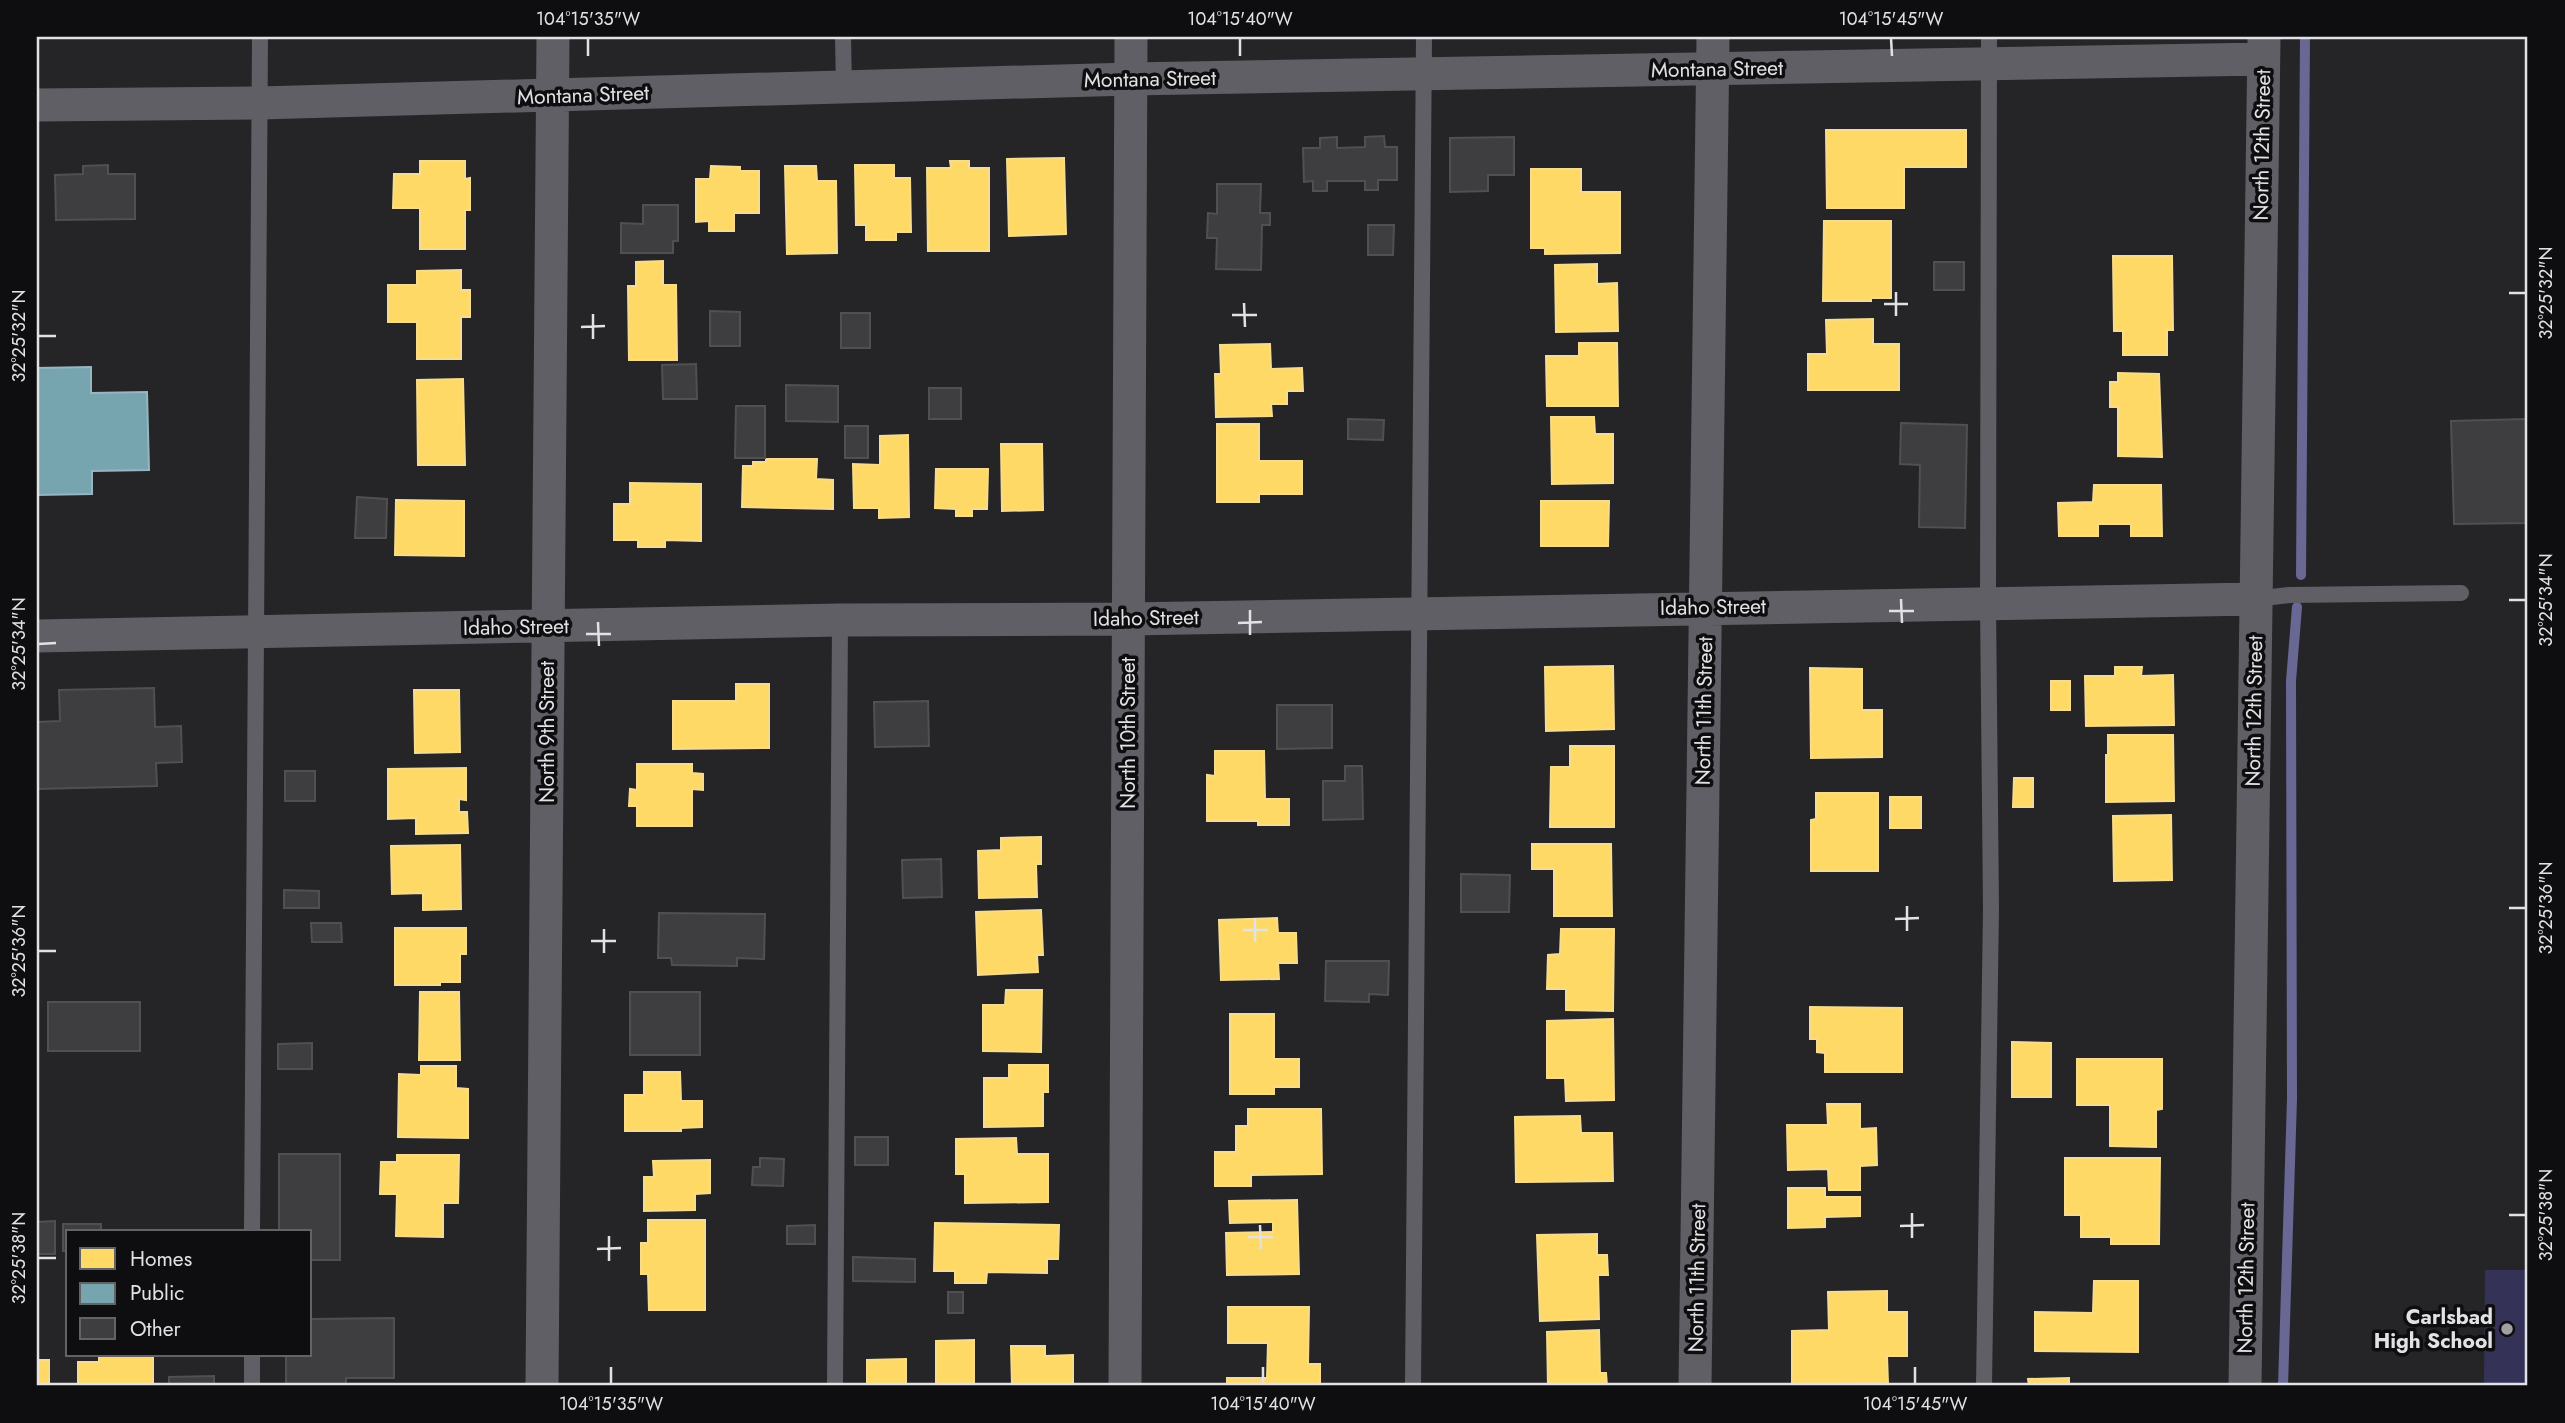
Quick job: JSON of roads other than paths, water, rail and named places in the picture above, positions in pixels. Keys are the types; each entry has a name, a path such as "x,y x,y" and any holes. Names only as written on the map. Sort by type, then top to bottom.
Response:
{"street":[{"name":"North 9th Street","path":"542,1386 553,37"},
{"name":"North 10th Street","path":"1125,1386 1131,37"},
{"name":"North 11th Street","path":"1695,1386 1713,37"},
{"name":"Montana Street","path":"37,105 260,103 1132,79 1713,69 1989,51 2264,48"},
{"name":"North 12th Street","path":"2245,1386 2264,48"},
{"name":"Idaho Street","path":"37,636 840,620 1129,619 2255,599"}],"lane":[{"path":"253,1230 260,37"},
{"path":"844,37 844,87"},
{"path":"1413,1386 1424,37"},
{"path":"1984,1386 1991,909 1988,603 1989,51"},
{"path":"2255,599 2289,595 2460,593"},
{"path":"835,1386 840,620"},
{"path":"252,1356 252,1386"}],"waterway":[{"path":"2301,575 2305,37"},
{"path":"2283,1386 2292,1099 2291,681 2297,607"}],"place":[{"name":"Carlsbad High School","path":"2507,1329"}]}
